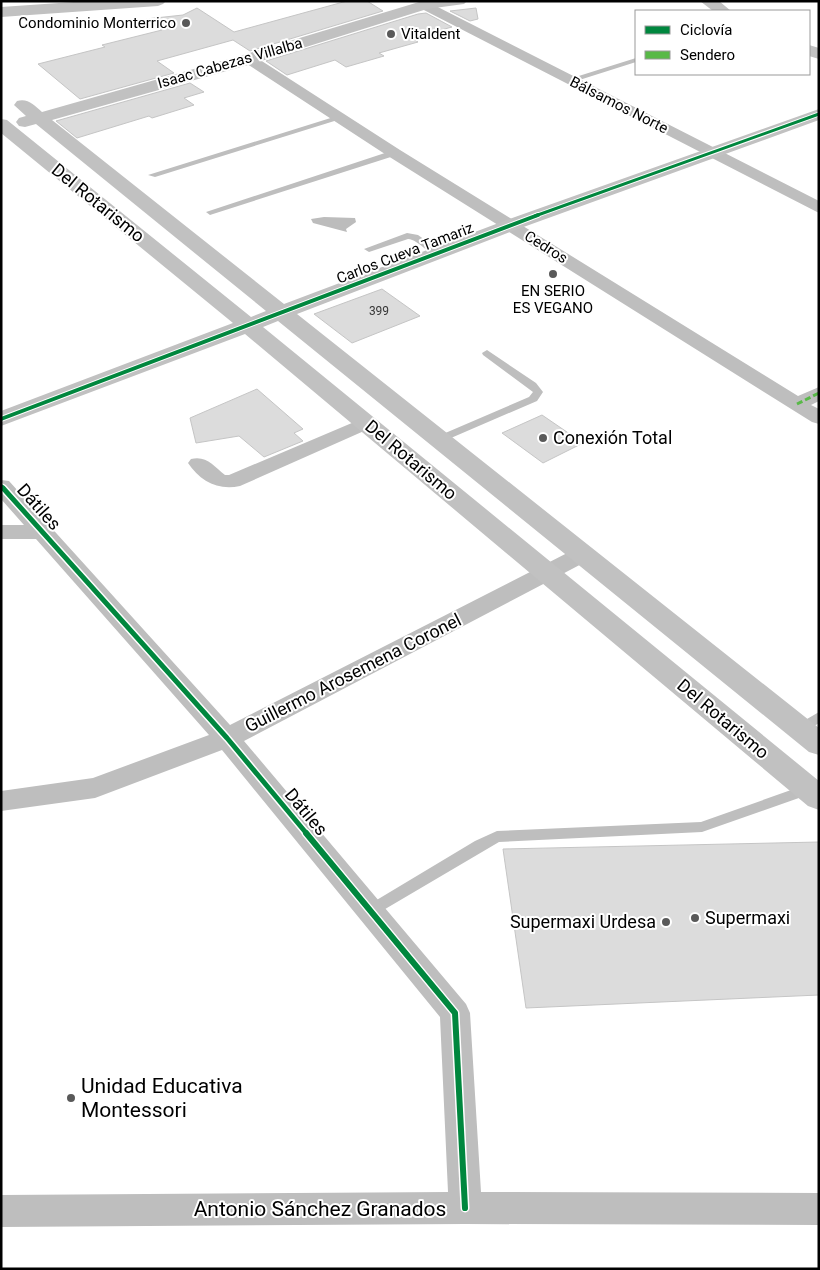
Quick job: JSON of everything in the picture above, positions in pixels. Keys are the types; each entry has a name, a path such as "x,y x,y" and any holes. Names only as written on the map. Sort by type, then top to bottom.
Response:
{"main road":[{"path":"1,12 158,1"},
{"name":"Isaac Cabezas Villalba","path":"270,36 394,1"},
{"name":"Isaac Cabezas Villalba","path":"2,123 35,108 249,59 422,3 459,1"},
{"path":"708,1 722,10"},
{"name":"Del Rotarismo","path":"35,108 282,313 582,554 809,723 819,744"},
{"name":"Carlos Cueva Tamariz","path":"1,419 438,253 819,114"},
{"name":"Del Rotarismo","path":"2,123 813,794"}],"street":[{"name":"Bálsamos Norte","path":"422,3 819,208"},
{"name":"Cedros","path":"249,59 394,153 819,418"},
{"path":"797,404 819,393"},
{"path":"198,463 220,481 232,481 366,423"},
{"name":"Dátiles","path":"1,486 227,738 455,1013 465,1208"},
{"path":"1,532 42,532"},
{"name":"Guillermo Arosemena Coronel","path":"1,801 95,788 227,738 582,554"},
{"name":"Antonio Sánchez Granados","path":"1,1211 465,1208 819,1209"}],"lane":[{"path":"570,80 635,60"},
{"path":"152,174 340,118"},
{"path":"210,212 394,153"},
{"path":"369,249 407,236 414,237 438,253"},
{"path":"440,439 532,399 538,392 532,385 487,353"},
{"path":"370,911 480,845 497,837 702,827 813,794"}],"shaded area":[{"path":"324,217 355,218 356,222 346,229 347,232 313,223 311,219"}],"building":[{"path":"347,1 367,1 383,11 250,51 233,40 157,61 174,73 80,99 38,64 162,30 146,19 183,15 197,8 234,32"},
{"path":"476,8 478,19 470,21 450,11"},
{"path":"426,13 452,27 412,38 418,42 379,53 384,56 346,67 335,60 287,75 266,61 418,14"},
{"path":"190,83 204,92 184,98 194,105 152,118 149,116 77,138 56,121"},
{"path":"382,289 420,316 352,343 314,314"},
{"path":"257,389 303,429 294,433 303,441 264,457 239,436 196,443 190,418"},
{"name":"Conexión Total","path":"542,415 583,443 543,463 502,433"},
{"name":"Supermaxi Urdesa","path":"819,842 819,995 526,1008 503,849"}],"marked path":[{"path":"797,404 819,393"}],"cycle path":[{"path":"1,419 511,225 819,114"},
{"path":"1,486 227,738 455,1013 465,1208"}],"place":[{"name":"Condominio Monterrico","path":"186,23"},
{"name":"Vitaldent","path":"391,34"},
{"name":"EN SERIO ES VEGANO","path":"553,274"},
{"name":"Conexión Total","path":"543,438"},
{"name":"Supermaxi","path":"695,918"},
{"name":"Supermaxi Urdesa","path":"666,922"},
{"name":"Unidad Educativa Montessori","path":"71,1098"}]}
